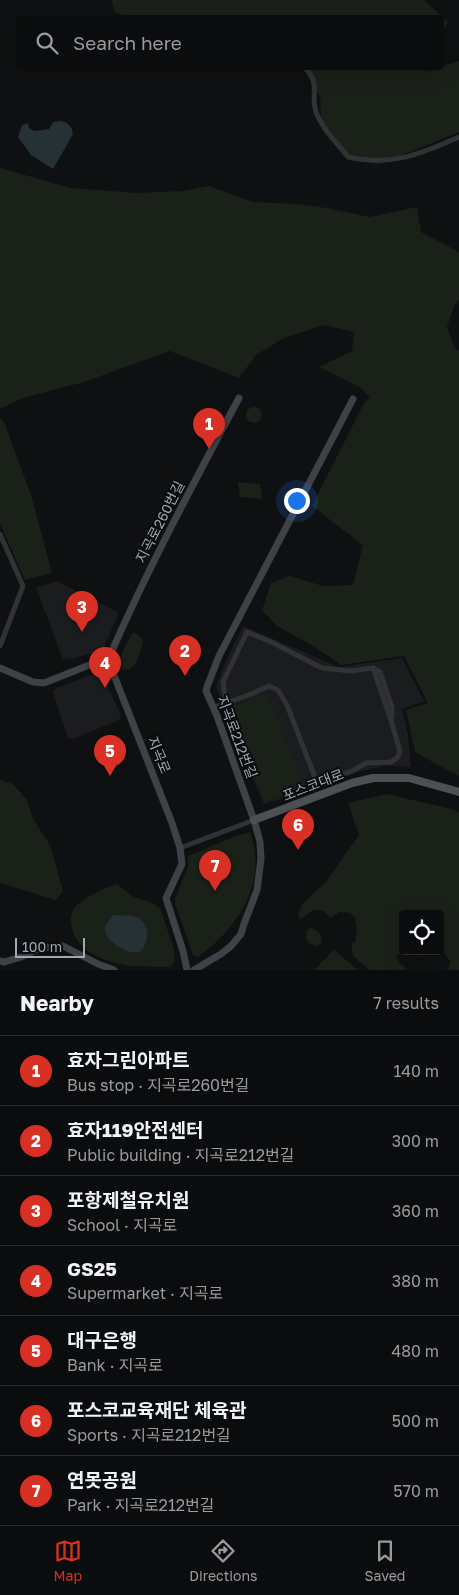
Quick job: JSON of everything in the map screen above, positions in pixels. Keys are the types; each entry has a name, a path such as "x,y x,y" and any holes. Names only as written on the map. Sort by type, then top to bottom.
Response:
{"main road":[{"name":"포스코대로","path":"254,820 352,783 373,778 409,778 459,792"}],"street":[{"path":"308,70 315,82 314,102 316,112 327,130 348,156 383,161 406,158 425,153 459,138"},
{"name":"지곡로260번길","path":"108,660 128,612 239,398"},
{"name":"지곡로212번길","path":"194,970 231,946 244,929 244,924 257,890 261,849 254,820 214,707 206,691 219,656 353,399"},
{"path":"0,534 23,586 0,646"},
{"path":"214,707 226,703 249,695 269,686 278,690 287,705 316,780 319,782 358,768 366,763 392,762 398,757 400,751 373,668 351,671 322,668 270,641 247,632 223,682 226,703"},
{"path":"0,668 33,682 44,683 92,664 108,660"},
{"name":"지곡로","path":"108,660 180,848 182,864 166,898 187,970"},
{"name":"포스코대로","path":"180,848 254,820"},
{"path":"0,961 4,962 21,957 40,948 63,946 114,970"}],"shaded area":[{"path":"112,0 424,0 440,15 122,15 114,12"},
{"path":"444,18 448,22 444,29"},
{"path":"459,61 459,132 380,164 347,159 322,130 320,96 303,70 425,70 425,72 444,70 444,66"},
{"path":"60,121 69,125 73,134 53,169 31,155 18,137 22,125 28,123 29,128 39,131 49,129 53,122"},
{"path":"0,168 71,188 137,193 182,191 209,186 253,202 298,204 370,217 417,207 421,232 459,252 459,300 454,306 447,327 455,349 459,350 459,776 415,752 406,710 428,703 404,656 341,665 318,649 277,626 262,610 271,583 290,576 323,586 353,585 363,545 312,506 363,405 370,397 361,388 319,367 352,351 354,332 324,325 284,338 256,355 239,378 170,351 84,382 23,398 0,409"},
{"path":"254,407 260,409 262,415 260,421 254,423 248,421 246,415 248,409"},
{"path":"0,418 4,422 31,495 52,573 25,580 0,524"},
{"path":"238,482 260,484 262,499 240,497"},
{"path":"57,581 119,613 102,651 63,659 36,588"},
{"path":"243,626 339,667 402,658 424,701 402,709 408,735 411,767 389,766 361,771 264,804 216,687"},
{"path":"133,633 140,636 143,643 134,664 128,669 123,670 118,661"},
{"path":"96,673 102,674 121,715 120,718 117,721 73,739 68,738 53,692 56,688"},
{"path":"266,693 304,785 265,803 228,709"},
{"path":"0,780 13,784 27,800 33,819 50,845 63,891 56,900 0,883"},
{"path":"386,794 459,812 459,970 447,970 451,962 444,952 444,910 399,910 399,955 396,956 399,963 408,970 369,970 353,956 351,942 355,943 357,929 355,917 350,913 339,912 331,918 324,911 314,910 300,919 298,913 303,903 326,882 359,835 348,803"},
{"path":"250,832 255,851 255,869 246,903 237,918 212,946 198,957 193,955 175,904 175,898 188,867 188,856"},
{"path":"116,884 134,897 153,903 160,908 174,949 175,961 170,967 132,966 111,962 88,951 77,939 73,932 71,920 75,907 87,897"},
{"path":"113,915 133,916 142,922 147,931 147,936 141,951 132,952 122,949 109,938 105,926"},
{"path":"310,928 321,935 321,943 316,946 310,944 306,939 306,932"},
{"path":"334,950 358,970 314,970"}],"place":[{"name":"효자그린아파트","path":"209,449"},
{"name":"포항제철유치원","path":"82,632"},
{"name":"효자119안전센터","path":"185,676"},
{"name":"GS25","path":"105,688"},
{"name":"대구은행","path":"110,776"},
{"name":"포스코교육재단 체육관","path":"298,850"},
{"name":"연못공원","path":"215,891"}]}
